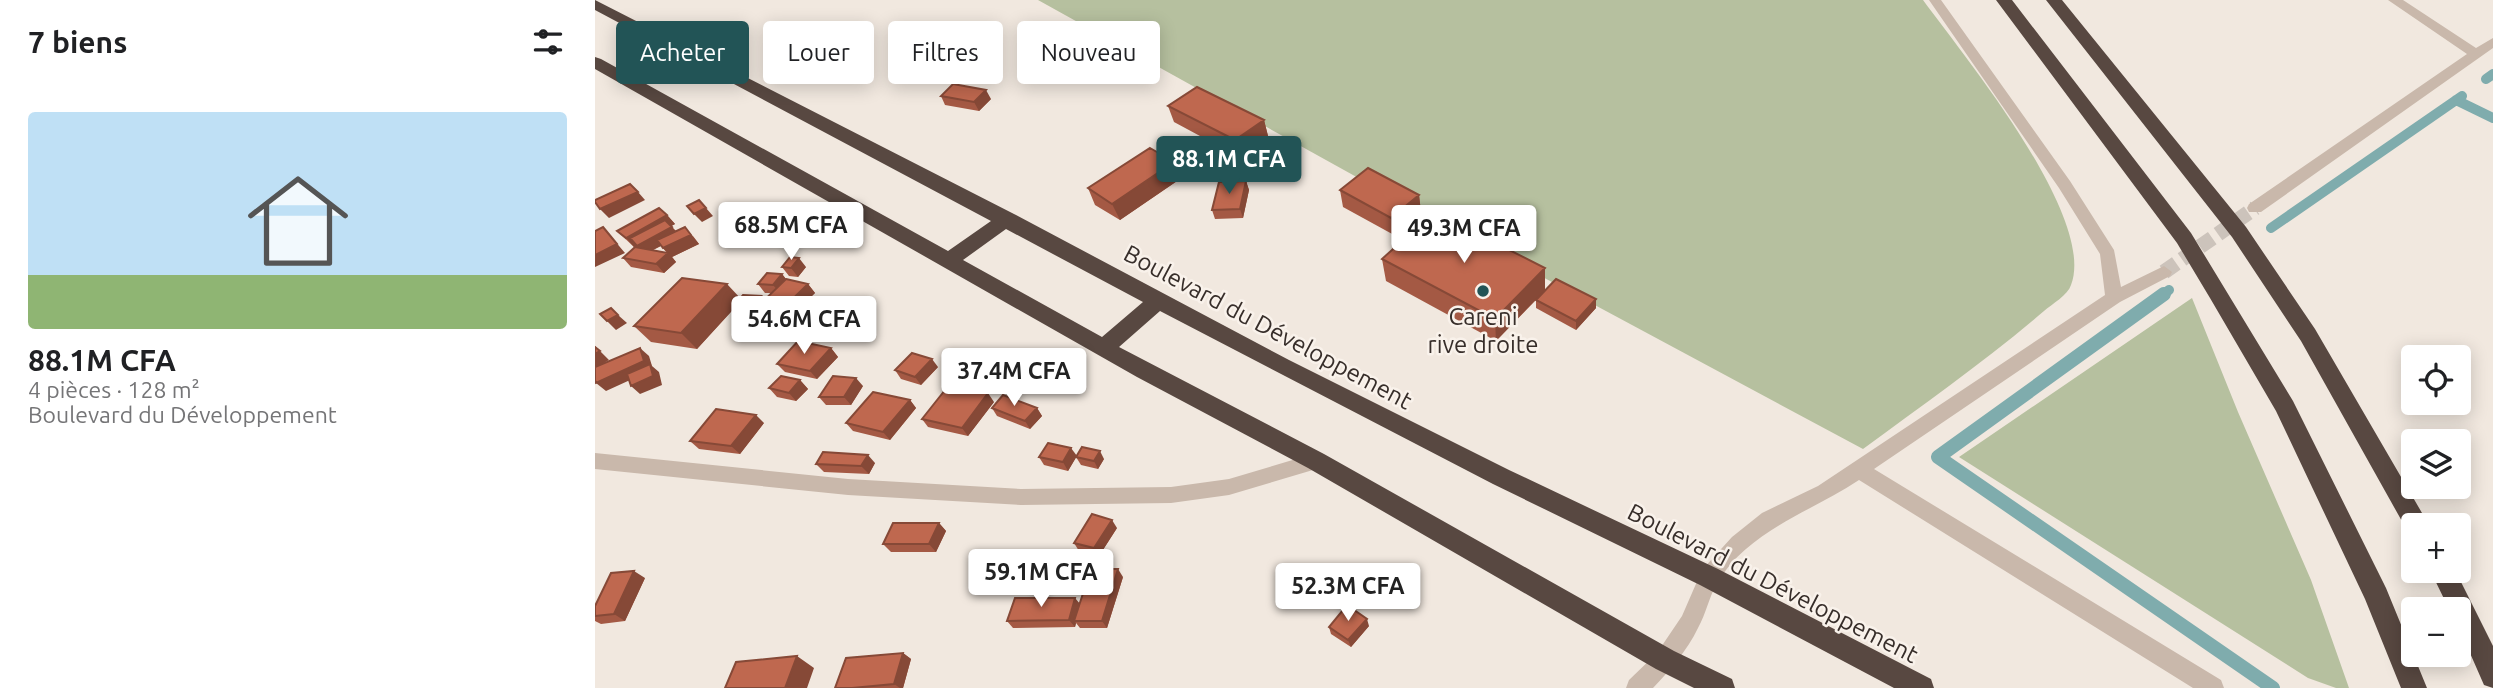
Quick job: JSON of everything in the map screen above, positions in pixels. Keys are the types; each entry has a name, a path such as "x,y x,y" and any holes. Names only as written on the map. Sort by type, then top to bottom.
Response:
{"highway":[{"path":"2004,0 2184,238 2285,407 2378,596 2414,688"},
{"path":"2054,0 2239,232 2308,335 2410,513"},
{"name":"Boulevard du Développement","path":"595,4 1488,471 1709,577 1921,688"},
{"path":"595,62 1104,348 1315,461 1665,660 1722,688"},
{"path":"948,261 1007,219"},
{"path":"1104,348 1159,300"},
{"path":"2449,583 2493,676"}],"street":[{"path":"1935,0 2065,185 2108,254 2114,298"},
{"path":"2394,0 2474,53"},
{"path":"2255,208 2493,42"},
{"path":"1637,688 1665,660 1690,623 1709,577 1738,543 1769,520 1825,492 2114,298 2164,272"},
{"path":"595,461 848,487 1035,497 1171,495 1229,487 1315,461"},
{"path":"1858,469 2213,688"}],"green space":[{"path":"1038,0 1923,0 1994,96 2046,179 2064,220 2074,255 2071,285 2063,296 2000,347 1863,449 1371,185 1160,68 1160,21 1076,21"},
{"path":"2192,298 2311,580 2349,688 2336,688 2308,678 1959,457"}],"building":[{"path":"953,84 986,90 974,102 941,96"},
{"path":"1197,87 1264,120 1235,140 1168,106"},
{"path":"1150,148 1174,162 1112,204 1088,188"},
{"path":"1368,168 1419,195 1391,218 1340,190"},
{"path":"1246,181 1240,209 1212,210 1219,182"},
{"path":"630,184 638,192 600,209 595,202 595,200"},
{"path":"699,200 706,208 694,214 687,206"},
{"path":"659,208 667,215 626,238 617,231"},
{"path":"1434,212 1545,268 1495,319 1382,259"},
{"path":"665,220 672,227 637,246 630,238"},
{"path":"603,227 617,244 595,255 595,231"},
{"path":"685,227 691,235 663,248 657,240"},
{"path":"635,247 668,253 656,264 623,258"},
{"path":"790,257 799,258 791,268 782,267"},
{"path":"767,273 782,274 773,285 758,284"},
{"path":"682,278 727,284 681,333 634,326"},
{"path":"786,279 808,284 774,317 752,312"},
{"path":"1556,279 1596,299 1576,321 1536,300"},
{"path":"743,295 761,296 752,307 734,306"},
{"path":"611,308 618,315 607,321 600,314"},
{"path":"798,341 831,348 810,371 777,364"},
{"path":"640,348 644,361 596,383 595,367"},
{"path":"912,353 932,359 915,377 895,370"},
{"path":"650,364 653,376 631,386 627,374"},
{"path":"781,376 800,380 789,393 769,388"},
{"path":"833,376 856,378 844,397 819,397"},
{"path":"949,385 988,393 962,428 922,419"},
{"path":"873,392 910,400 883,432 846,423"},
{"path":"1003,395 1037,408 1025,421 992,408"},
{"path":"716,409 756,415 731,446 690,441"},
{"path":"1048,443 1071,448 1063,462 1039,457"},
{"path":"1082,447 1100,451 1094,461 1076,457"},
{"path":"823,452 868,455 861,466 816,464"},
{"path":"1092,514 1112,520 1094,548 1074,543"},
{"path":"893,523 939,523 929,544 883,544"},
{"path":"1091,569 1118,569 1102,621 1074,621"},
{"path":"634,571 614,614 595,616 595,606 611,573"},
{"path":"1015,598 1075,598 1069,620 1007,621"},
{"path":"1347,605 1367,619 1348,640 1329,627"},
{"path":"903,653 894,684 835,688 846,658"},
{"path":"797,656 785,688 725,688 736,662"}],"waterway":[{"path":"2486,79 2493,74"},
{"path":"2456,100 2462,96"},
{"path":"2271,228 2456,100"},
{"path":"2456,100 2493,118"},
{"path":"2161,296 2169,290"},
{"path":"2164,294 1938,457 2273,688"}],"tunnel":[{"path":"2164,272 2255,208"}],"place":[{"name":"Careni rive droite","path":"1483,291"}]}
